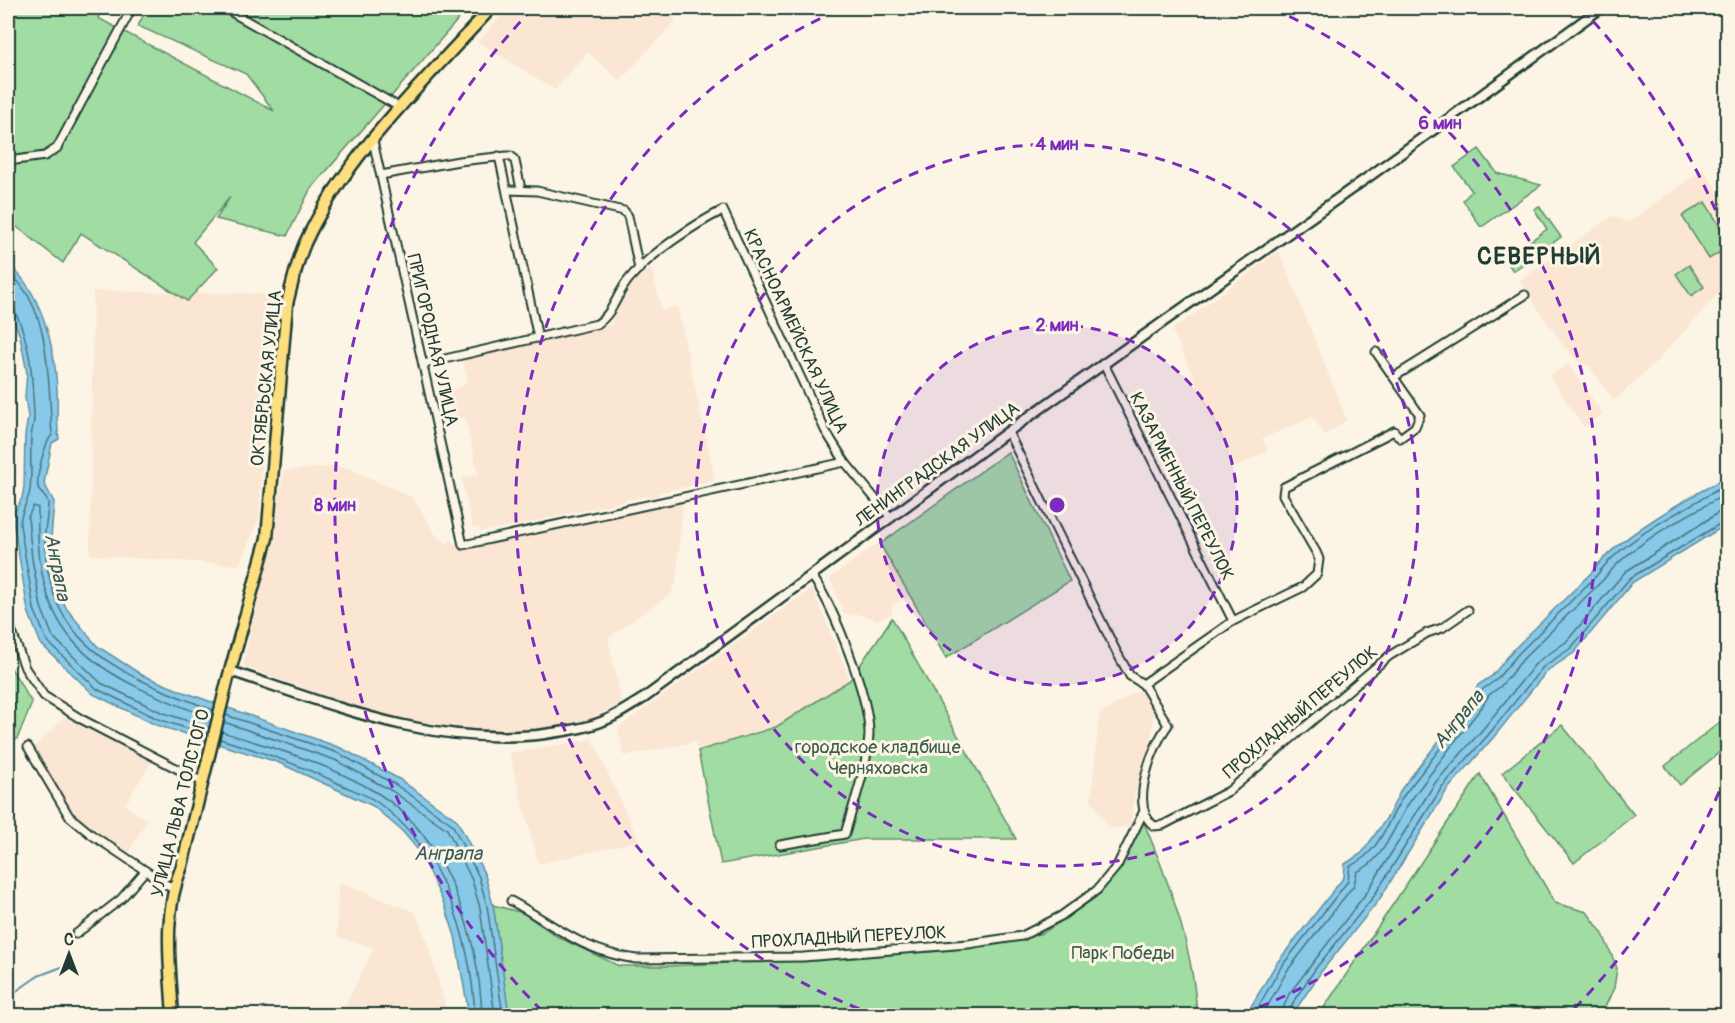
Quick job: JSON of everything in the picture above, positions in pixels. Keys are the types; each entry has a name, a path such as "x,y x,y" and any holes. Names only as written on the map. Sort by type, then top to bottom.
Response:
{"main road":[{"name":"ОКТЯБРЬСКАЯ УЛИЦА","path":"230,671 267,538 287,304 305,244 344,176 400,108 491,8"},
{"name":"УЛИЦА ЛЬВА ТОЛСТОГО","path":"173,1016 169,918 173,889 182,866 201,781 230,671"}],"street":[{"path":"8,161 45,156 57,148 132,8"},
{"path":"224,8 400,108"},
{"name":"ЛЕНИНГРАДСКАЯ УЛИЦА","path":"230,671 367,718 454,734 514,737 553,733 608,720 644,698 1008,432 1288,231 1374,173 1601,8"},
{"name":"ПРИГОРОДНАЯ УЛИЦА","path":"373,141 463,545 845,462"},
{"path":"499,156 538,338"},
{"path":"381,175 499,156 514,158 521,189"},
{"path":"423,364 601,322 624,284 639,269 628,216 624,211 521,189 507,190"},
{"name":"КРАСНОАРМЕЙСКАЯ УЛИЦА","path":"639,269 691,229 723,210 825,430 845,462 891,518"},
{"path":"1394,377 1525,296"},
{"path":"1143,684 1233,621 1311,581 1319,567 1316,552 1282,495 1284,487 1394,431 1400,438 1415,427 1420,415 1376,352"},
{"name":"КАЗАРМЕННЫЙ ПЕРЕУЛОК","path":"1104,364 1233,621"},
{"path":"1008,432 1116,651 1130,676 1143,684 1168,724 1152,750 1144,788 1144,811"},
{"path":"780,845 845,834 860,781 869,735 865,698 845,644 813,576"},
{"name":"ПРОХЛАДНЫЙ ПЕРЕУЛОК","path":"1144,811 1149,822 1154,826 1163,825 1229,791 1389,656 1427,633 1442,628 1468,610"},
{"path":"8,621 25,668 44,696 81,719 201,781"},
{"path":"28,747 69,816 173,889"},
{"name":"ПРОХЛАДНЫЙ ПЕРЕУЛОК","path":"511,901 542,918 571,939 613,955 636,958 803,957 968,944 1022,936 1038,930 1097,891 1117,866 1144,811"},
{"path":"76,934 121,899 145,871"}],"shaded area":[{"path":"508,8 662,8 676,20 620,81 588,52 555,90 478,42"},
{"path":"1703,169 1727,204 1727,284 1656,362 1614,401 1589,366 1579,362 1565,348 1519,281 1612,216 1629,222"},
{"path":"1279,251 1347,420 1325,435 1312,417 1262,439 1268,450 1235,468 1172,330"},
{"path":"651,268 662,311 677,305 715,480 658,493 658,496 646,498 645,496 532,522 480,532 479,528 473,528 461,478 478,474 465,417 449,420 442,392 460,388 468,381 463,362 466,358 612,324 610,316 632,282"},
{"path":"93,291 271,294 259,519 239,565 90,555"},
{"path":"1568,364 1603,414 1584,427 1549,376"},
{"path":"337,466 351,469 413,498 437,537 449,544 450,540 462,548 683,500 676,585 672,587 673,592 608,638 622,703 593,718 557,729 503,732 461,729 377,715 243,666 284,471"},
{"path":"877,544 912,594 892,606 892,614 877,620 857,614 849,616 847,613 844,614 830,578"},
{"path":"812,588 850,680 776,727 698,751 695,742 624,756 618,728"},
{"path":"1137,691 1144,691 1154,709 1151,742 1134,799 1131,824 1129,827 1109,828 1091,800 1099,715"},
{"path":"65,717 151,762 125,805 147,820 128,854 82,822 69,806 34,747"},
{"path":"592,739 639,841 539,864 509,753"},
{"path":"344,884 415,912 427,941 448,1015 343,1015 374,948 337,937 338,885"}],"green space":[{"path":"8,8 103,8 98,18 274,111 246,74 138,26 147,8 468,8 310,190 287,236 216,219 230,197 193,242 218,268 187,301 81,233 63,263 8,220"},
{"path":"1479,149 1497,173 1541,185 1483,226 1480,226 1463,200 1472,191 1454,167"},
{"path":"1705,202 1727,238 1727,248 1709,259 1682,216"},
{"path":"1539,206 1561,237 1513,271 1505,259 1547,229 1534,209"},
{"path":"1689,265 1704,287 1691,296 1676,274"},
{"path":"1008,452 1070,581 946,658 880,544"},
{"name":"городское кладбище Черняховска","path":"892,618 1016,839 864,839 721,864 698,751 776,727 850,680"},
{"path":"8,663 32,703 17,739 8,743"},
{"path":"1720,722 1727,731 1727,746 1680,785 1665,766"},
{"path":"1562,725 1634,815 1574,863 1502,773"},
{"path":"1480,774 1555,903 1587,912 1603,934 1617,968 1614,988 1604,1009 1589,1016 1319,1015"},
{"name":"Парк Победы","path":"1142,818 1161,866 1185,939 1195,989 1197,1015 509,1015 493,905 523,913 558,937 619,966 669,966 928,952 978,947 1043,933 1095,898 1120,864"}],"water":[{"name":"Анграпа","path":"8,264 19,275 37,304 44,320 53,355 59,439 52,443 44,483 54,502 51,538 57,583 66,608 97,646 142,675 341,748 399,779 457,820 485,875 493,905 509,1015 469,1015 455,936 445,906 419,851 403,832 373,806 277,762 156,725 93,694 41,644 28,611 14,526 14,513 22,498 24,487 25,435 28,417 25,397 27,373 20,336 8,307"},
{"name":"Анграпа","path":"1727,477 1727,524 1633,582 1574,653 1547,671 1447,790 1379,900 1321,972 1292,1015 1246,1015 1276,964 1344,877 1345,864 1362,853 1388,816 1402,788 1471,700 1478,685 1492,676 1514,649 1619,545 1655,519"}],"waterway":[{"path":"8,997 38,976 67,965"}],"district":[{"name":"СЕВЕРНЫЙ","path":"1539,256"}]}
